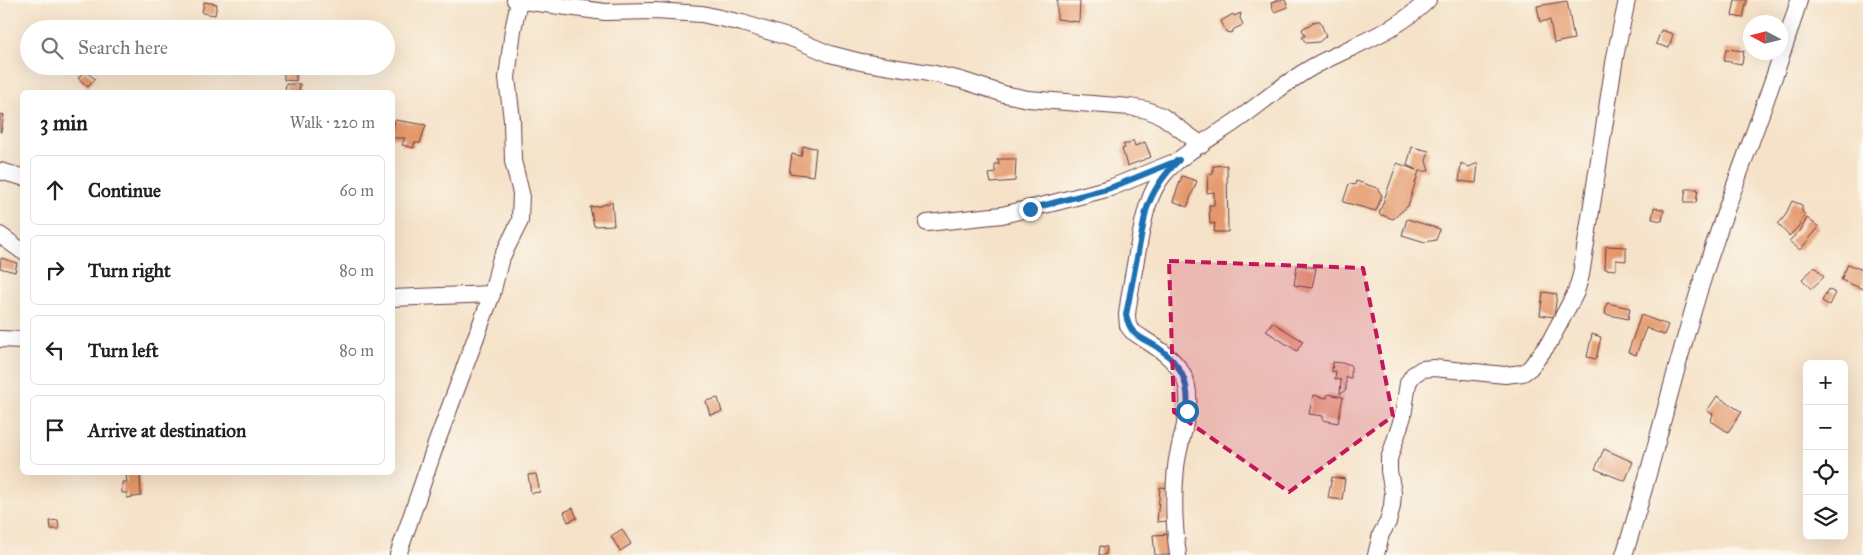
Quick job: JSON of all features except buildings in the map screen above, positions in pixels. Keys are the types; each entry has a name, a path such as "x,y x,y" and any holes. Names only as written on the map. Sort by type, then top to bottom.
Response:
{"street":[{"path":"927,223 1002,215 1053,203 1110,188 1179,160 1315,65 1388,30 1412,14 1428,0"},
{"path":"1376,555 1381,534 1388,522 1392,506 1393,493 1389,471 1390,459 1403,416 1408,383 1413,374 1422,368 1505,376 1523,373 1530,368 1549,343 1576,292 1581,275 1615,58 1627,0"},
{"path":"1624,555 1640,509 1686,332 1800,0"},
{"path":"398,555 436,444 492,294 500,261 520,221 521,194 513,161 512,120 507,78 517,1 605,12 656,6 742,22 794,38 830,54 870,64 935,74 1012,95 1147,110 1162,116 1202,145"},
{"path":"1178,555 1174,518 1176,464 1187,411 1188,389 1181,372 1171,359 1158,348 1132,332 1128,326 1126,315 1150,198 1161,178 1179,160"},
{"path":"0,171 20,177"},
{"path":"0,235 20,250"},
{"path":"0,246 20,251"},
{"path":"395,298 492,294"},
{"path":"0,339 20,340"}],"highlighted area":[{"path":"1169,261 1363,268 1393,416 1289,492 1174,412"}],"route":[{"path":"1030,209 1110,188 1179,160 1165,173 1150,198 1126,315 1128,326 1132,332 1158,348 1176,364 1186,381 1188,389 1187,411"}]}
